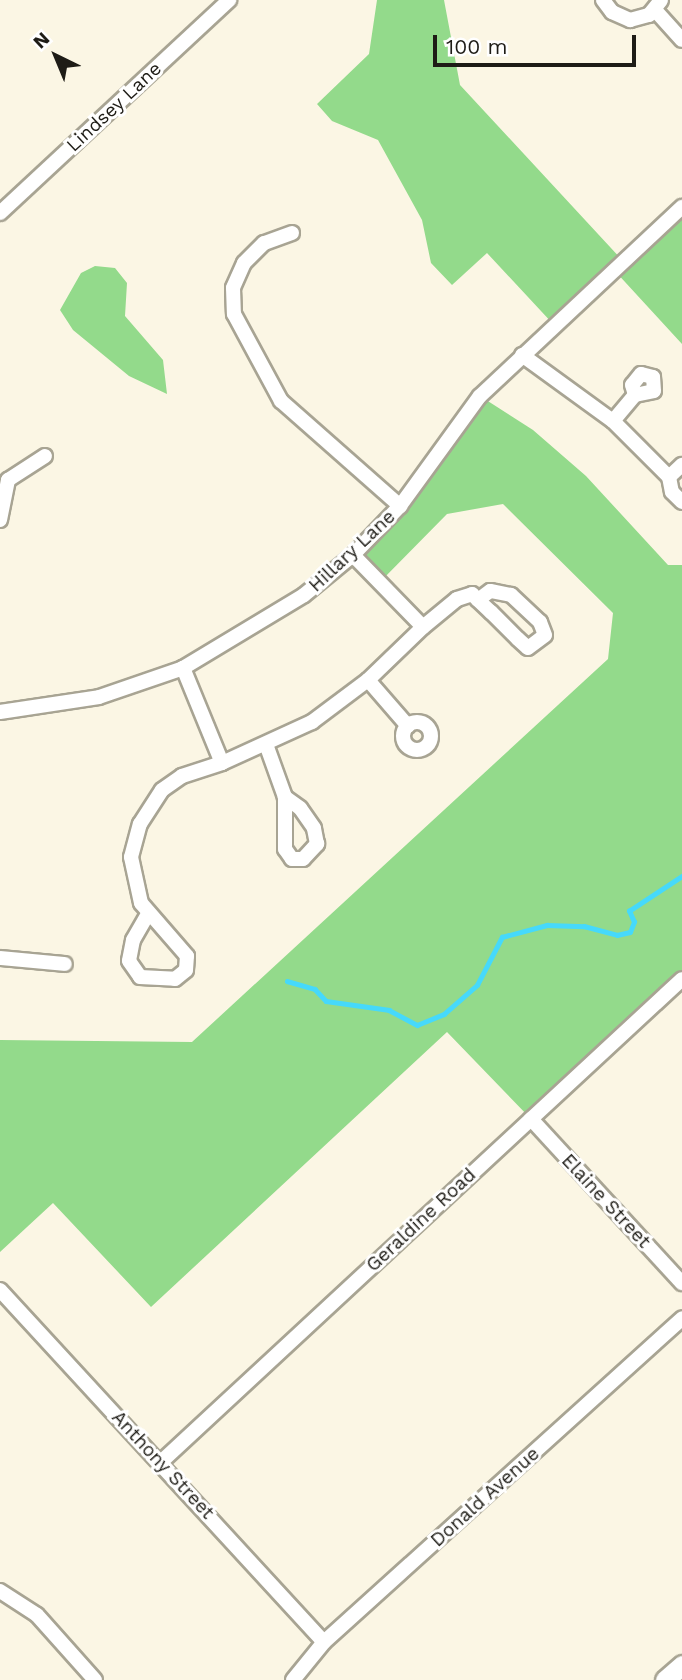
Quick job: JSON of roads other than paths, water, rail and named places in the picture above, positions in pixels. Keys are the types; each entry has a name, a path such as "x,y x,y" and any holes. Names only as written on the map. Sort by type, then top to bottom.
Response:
{"main road":[{"path":"665,1680 682,1665"}],"street":[{"name":"Lindsey Lane","path":"0,214 229,0"},
{"path":"603,0 612,12 626,20 642,19 658,5 682,40"},
{"name":"Hillary Lane","path":"0,712 99,697 183,668 276,615 353,555 400,506 480,396 682,207"},
{"path":"292,233 264,243 244,263 233,288 234,314 281,401 400,506"},
{"path":"522,355 613,421 669,477 672,492 682,502"},
{"path":"613,421 635,395"},
{"path":"0,520 8,480 45,456"},
{"path":"669,477 682,465"},
{"path":"353,555 423,627"},
{"path":"149,914 133,940 129,961 140,977 175,979 186,970 187,956 149,914 137,890 131,857 140,824 162,790 182,776 267,747 312,722 368,680 423,627 457,599 472,594 478,600 528,648 545,635 540,621 511,595 490,591 478,600"},
{"path":"183,668 222,763"},
{"path":"368,680 408,726"},
{"path":"267,747 285,797"},
{"path":"0,958 65,964"},
{"name":"Geraldine Road","path":"161,1462 682,979"},
{"name":"Elaine Street","path":"531,1119 682,1283"},
{"name":"Anthony Street","path":"0,1290 324,1642"},
{"name":"Donald Avenue","path":"293,1680 324,1642 682,1318"},
{"path":"0,1591 37,1615 95,1680"}],"waterway":[{"path":"287,981 315,989 326,1001 389,1010 417,1025 444,1014 477,985 502,937 547,925 584,926 617,935 630,932 634,922 629,911 682,876"}]}
